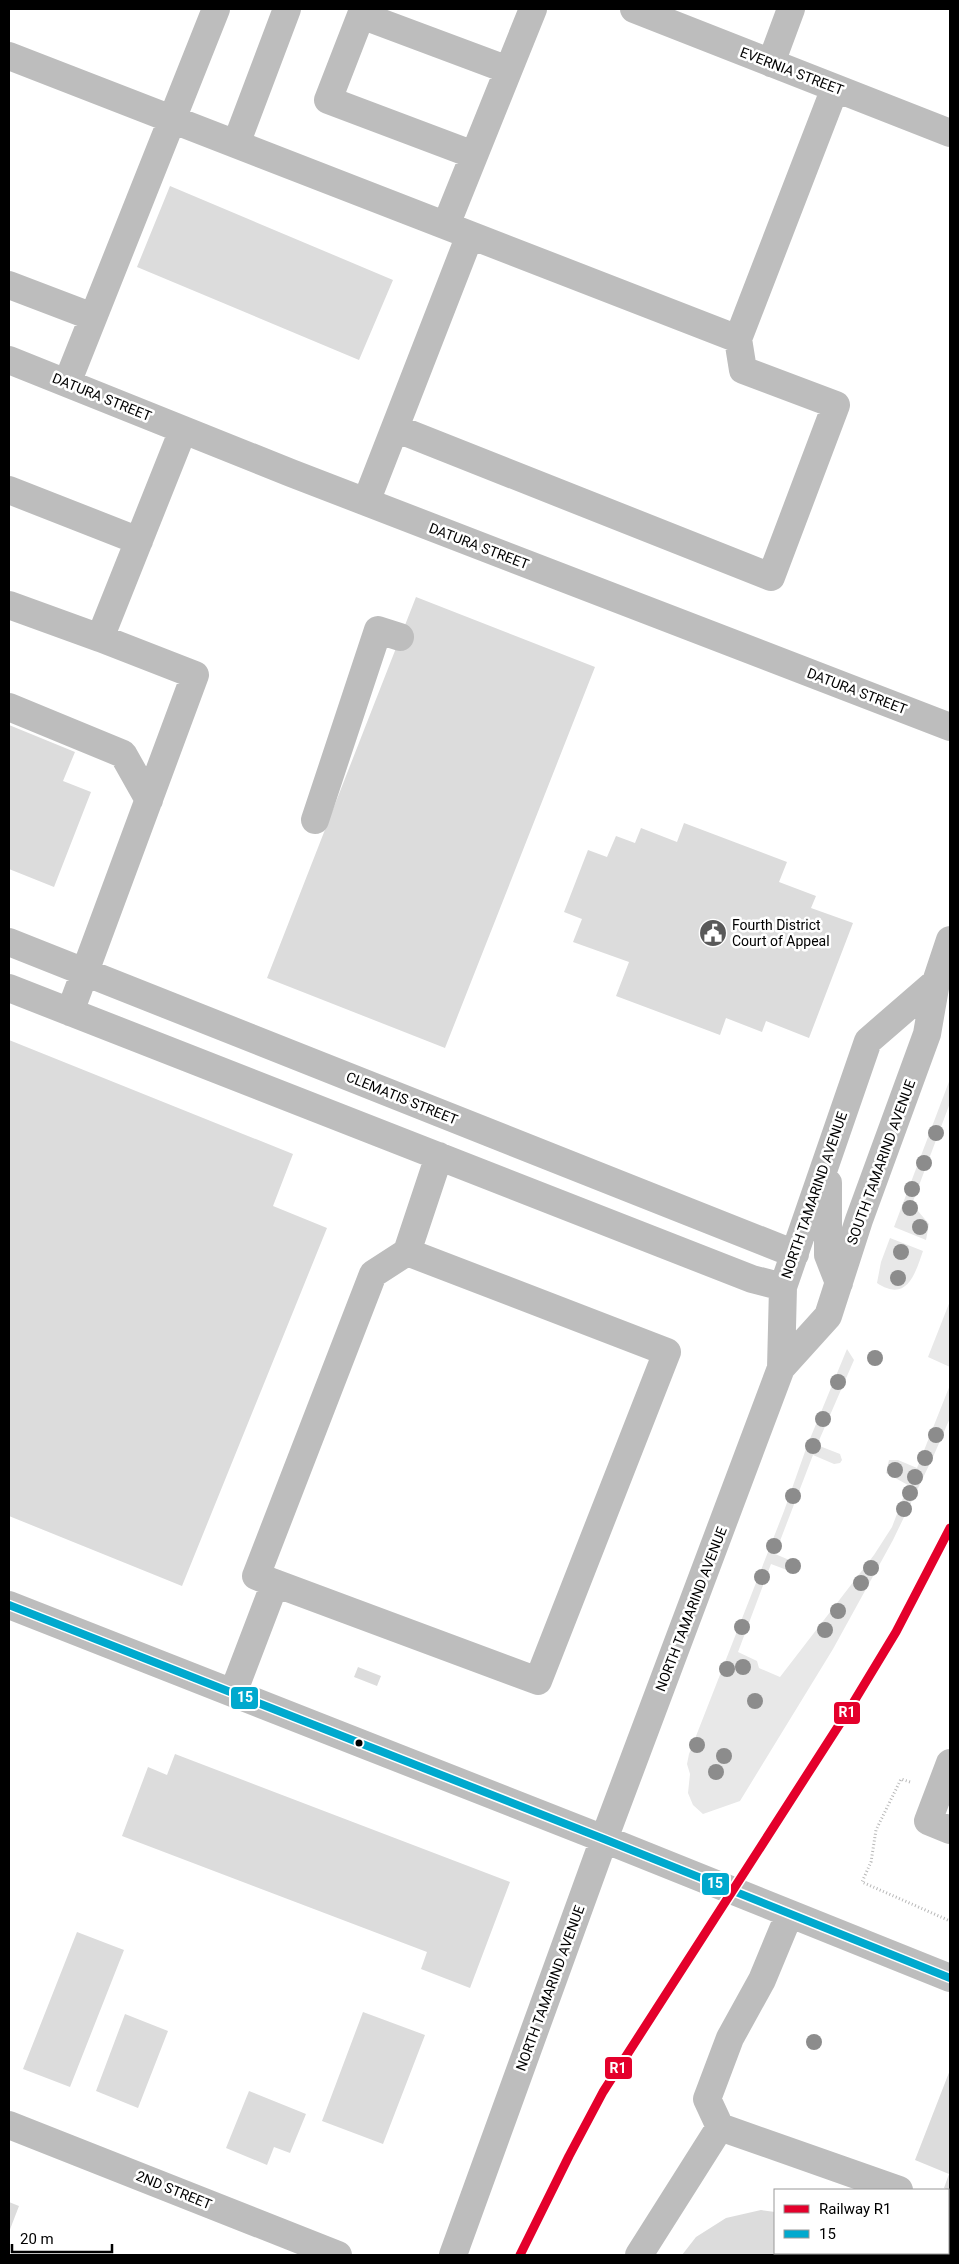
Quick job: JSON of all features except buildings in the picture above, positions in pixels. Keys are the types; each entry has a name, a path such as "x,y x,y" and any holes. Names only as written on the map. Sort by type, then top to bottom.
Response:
{"street":[{"path":"66,383 216,9"},
{"path":"236,144 287,9"},
{"path":"366,502 395,428 458,230 474,156 533,9"},
{"name":"EVERNIA STREET","path":"634,9 950,133"},
{"path":"771,63 791,9"},
{"path":"474,156 328,100 362,14 508,70"},
{"path":"9,56 738,339"},
{"path":"395,428 771,577 836,405 743,370 738,339 835,88"},
{"path":"9,286 93,317"},
{"name":"DATURA STREET","path":"9,360 366,502 950,727"},
{"path":"100,638 183,430"},
{"path":"9,490 139,540"},
{"path":"9,605 196,676 70,1012"},
{"path":"315,820 378,630 400,637"},
{"path":"9,707 123,754 149,800"},
{"name":"SOUTH TAMARIND AVENUE","path":"781,1368 828,1316 859,1220 927,1034 936,982 950,940"},
{"name":"CLEMATIS STREET","path":"9,942 795,1254"},
{"name":"NORTH TAMARIND AVENUE","path":"454,2255 604,1839 781,1368 783,1287 868,1041 936,982"},
{"path":"9,988 752,1279 783,1287"},
{"path":"830,1151 828,1255 839,1283"},
{"path":"407,1252 667,1352 538,1681 256,1576 373,1274 407,1252 440,1156"},
{"path":"233,1693 275,1583"},
{"path":"9,1606 604,1839 789,1915 950,1978"},
{"path":"950,1763 928,1821 950,1830"},
{"path":"789,1915 762,1980 730,2038 707,2099 720,2127 896,2189"},
{"name":"2ND STREET","path":"9,2125 338,2255"},
{"path":"639,2255 720,2127"}],"path":[{"path":"939,1792 901,1778 876,1830 871,1862 862,1882 950,1920"}],"shaded area":[{"path":"950,1079 950,1103 912,1204 929,1224 926,1240 894,1227"},
{"path":"890,1238 923,1251 913,1277 903,1288 896,1290 877,1283 881,1262"},
{"path":"950,1301 950,1367 928,1357"},
{"path":"847,1349 854,1360 817,1445 840,1454 842,1460 840,1463 834,1464 813,1455 775,1554 799,1564 798,1571 795,1573 771,1564 738,1652 757,1661 759,1668 780,1677 874,1555 892,1527 908,1485 886,1473 889,1460 898,1460 917,1468 950,1385 950,1418 893,1540 833,1649 740,1801 703,1814 693,1805 688,1793 690,1774 687,1764 689,1754 784,1511 807,1446"}],"rail line":[{"name":"R1","path":"520,2255 603,2092 850,1708 896,1632 950,1528"}],"transit line":[{"name":"15","path":"9,1605 604,1839 950,1978"}],"place":[{"name":"Fourth District Court of Appeal","path":"713,933"}]}
